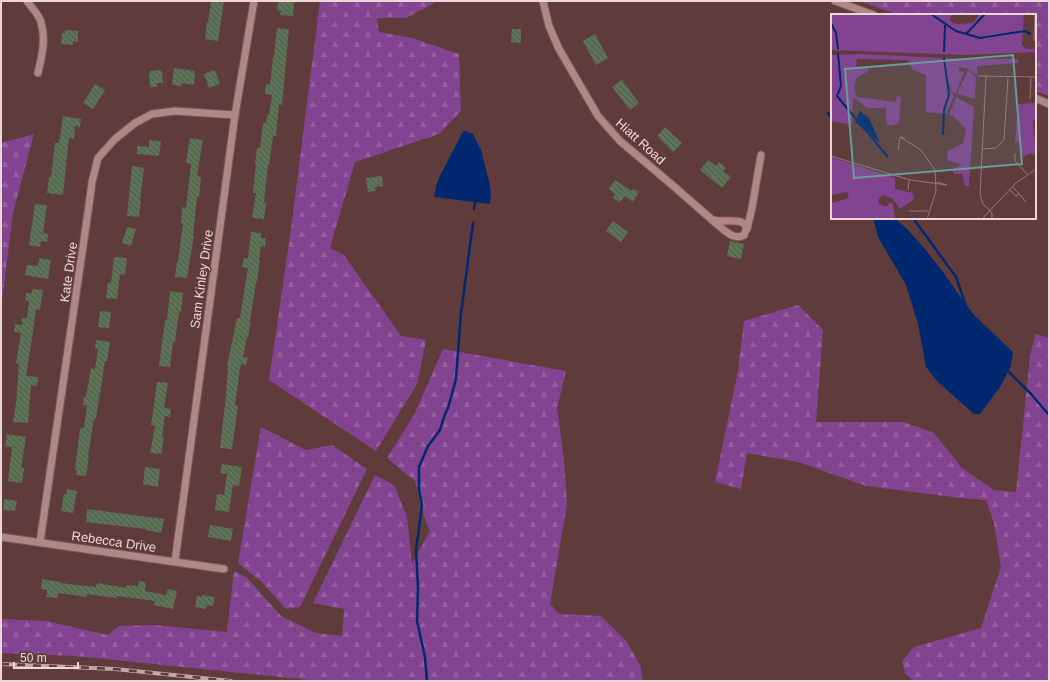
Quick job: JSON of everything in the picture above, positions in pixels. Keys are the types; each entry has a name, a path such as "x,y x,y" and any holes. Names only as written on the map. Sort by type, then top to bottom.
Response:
{"street":[{"path":"27,1 41,22 43,32 43,48 38,73"},
{"name":"Sam Kinley Drive","path":"175,561 235,115 254,1"},
{"name":"Hiatt Road","path":"543,1 549,26 559,49 598,116 620,142 726,231 737,237 742,237 747,229"},
{"path":"835,1 871,14"},
{"path":"1036,98 1049,104"},
{"name":"Kate Drive","path":"40,542 92,182 98,158 115,139 135,123 152,114 175,111 235,115"},
{"path":"747,229 761,155"},
{"path":"712,220 740,222 745,225 747,229"},
{"name":"Rebecca Drive","path":"1,537 224,569"}],"green space":[{"path":"320,1 438,1 406,18 377,18 379,32 412,38 459,54 461,111 439,134 355,162 330,248 344,255 401,336 426,340 417,384 376,451 269,380 291,229"},
{"path":"860,1 1049,1 1049,96 1036,91 1036,14 895,14"},
{"path":"34,134 13,213 1,309 1,143"},
{"path":"798,305 823,330 816,422 903,422 933,432 962,468 994,490 1016,492 1030,357 1035,334 1049,338 1049,681 914,681 905,674 902,661 914,647 981,628 1001,567 994,523 986,500 866,486 798,462 747,453 741,489 715,482 738,371 744,321"},
{"path":"443,349 566,371 557,408 564,460 567,504 550,604 559,614 601,616 627,642 640,665 643,681 320,681 75,656 1,653 1,619 46,621 108,635 119,626 154,625 227,632 234,571 247,578 281,616 316,633 342,636 344,609 313,603 375,475 394,485 407,517 412,564 430,531 424,516 415,481 387,458 414,415"},
{"path":"261,427 306,450 332,445 367,469 300,607 286,609 262,582 238,563"}],"water":[{"path":"464,131 473,134 481,150 491,192 490,204 434,197 439,178"},
{"path":"873,219 895,219 906,228 943,272 974,315 1013,352 1011,366 1000,387 980,414 974,414 938,382 926,367 918,324 906,285 878,237"}],"building":[{"path":"211,1 224,1 218,41 205,39"},
{"path":"294,1 293,16 280,15 281,11 277,10 278,2"},
{"path":"277,28 289,29 282,105 279,104 276,136 273,136 268,165 264,219 252,218 256,193 253,193 255,163 257,148 260,148 263,123 266,123 267,114 269,115 272,95 265,94 266,84 270,85"},
{"path":"512,29 521,29 521,43 511,42"},
{"path":"65,30 78,31 78,42 73,41 73,45 61,44 62,33 65,33"},
{"path":"595,34 608,58 596,65 583,41"},
{"path":"174,68 195,71 194,85 181,83 182,86 172,85"},
{"path":"162,70 163,83 157,83 157,87 150,87 149,71"},
{"path":"215,70 220,84 209,88 204,74"},
{"path":"622,80 639,103 630,110 612,87"},
{"path":"95,84 105,90 93,109 83,103"},
{"path":"63,116 81,119 80,127 75,126 74,139 69,138 63,195 47,193 49,177 51,177 55,143 59,143"},
{"path":"665,127 682,143 673,152 657,136"},
{"path":"190,138 203,140 197,176 201,177 199,197 197,197 194,235 187,278 175,277 183,224 181,223 182,207 186,208 191,164 186,163"},
{"path":"149,140 161,141 159,156 137,154 137,146 149,147"},
{"path":"708,160 716,166 719,162 726,168 723,171 731,177 722,188 700,170"},
{"path":"132,166 144,168 139,217 127,216"},
{"path":"382,176 383,186 375,187 376,191 368,192 366,178"},
{"path":"615,180 632,191 633,189 639,192 633,202 625,196 620,202 613,198 615,194 609,189"},
{"path":"35,204 47,205 43,233 48,234 47,242 41,241 40,247 29,245"},
{"path":"613,221 628,232 621,242 606,231"},
{"path":"127,227 136,229 131,246 122,243"},
{"path":"251,232 261,233 261,238 266,238 265,247 261,246 251,321 243,357 248,358 246,365 241,364 240,369 235,406 238,406 232,449 220,448 226,395 227,366 237,318 240,318 248,268 242,267 244,258 248,258"},
{"path":"730,241 744,244 741,259 727,256"},
{"path":"114,257 127,258 125,275 120,274 117,299 106,298 108,282 111,283"},
{"path":"39,258 51,260 48,279 25,275 27,265 38,266"},
{"path":"32,289 43,290 40,310 36,309 26,376 38,377 37,386 31,385 28,423 13,422 19,364 16,363 21,333 14,332 15,324 22,325 22,318 27,318 29,301 25,300 26,293 32,293"},
{"path":"170,291 183,293 175,342 173,342 170,367 159,366 165,320 167,320"},
{"path":"100,311 111,312 109,328 98,327"},
{"path":"96,340 110,342 107,361 105,361 96,419 94,418 86,476 76,475 77,470 75,470 80,428 84,428 87,406 83,405 84,397 86,397 91,368 95,369 98,349 95,349"},
{"path":"157,382 168,383 164,408 171,409 170,417 165,416 162,437 164,437 161,454 150,453 155,426 151,425"},
{"path":"7,434 26,437 21,468 24,468 22,483 8,481 12,447 5,446"},
{"path":"222,464 242,467 239,486 233,485 229,512 215,510 217,494 224,495 227,474 220,473"},
{"path":"145,467 160,469 158,487 143,484"},
{"path":"67,489 77,491 73,513 61,511 64,494 66,495"},
{"path":"4,499 17,501 15,511 3,510"},
{"path":"87,509 164,519 161,533 145,529 86,522"},
{"path":"210,525 233,529 231,541 208,537"},
{"path":"42,579 60,583 96,587 97,583 126,588 127,585 138,586 139,581 146,582 145,591 166,595 168,589 177,591 173,609 154,605 155,601 117,596 116,598 87,594 87,597 58,593 58,598 46,597 47,590 41,589"},
{"path":"202,595 215,597 213,606 207,605 206,609 195,607 197,596 202,597"}],"waterway":[{"path":"828,113 831,117"},
{"path":"474,209 475,202"},
{"path":"914,219 956,277 966,306"},
{"path":"427,681 425,657 417,621 418,587 416,551 422,505 419,490 419,467 428,446 440,430 456,379 461,313 473,223"},
{"path":"1006,369 1049,415"}],"railway":[{"path":"1,664 115,669 231,681"}]}
